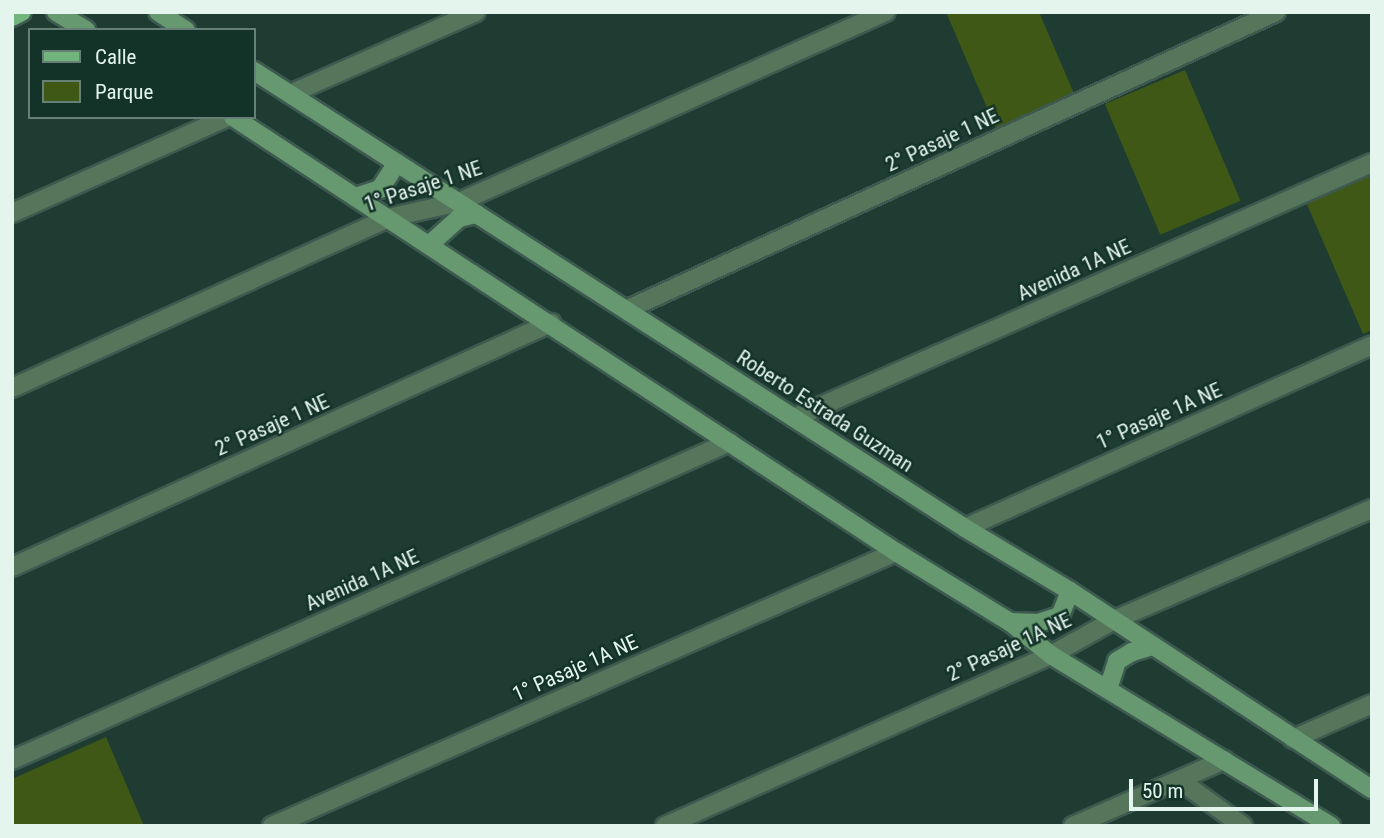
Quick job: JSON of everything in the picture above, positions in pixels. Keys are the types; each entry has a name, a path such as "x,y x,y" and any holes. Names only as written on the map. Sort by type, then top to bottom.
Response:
{"main road":[{"path":"12,17 22,12"}],"street":[{"path":"56,12 83,28"},
{"path":"158,12 183,28"},
{"path":"290,94 476,12"},
{"name":"1° Pasaje 1 NE","path":"12,388 388,218 459,202 886,12"},
{"name":"2° Pasaje 1 NE","path":"626,310 1276,12"},
{"name":"Roberto Estrada Guzman","path":"256,72 965,528 1070,591 1372,789"},
{"path":"12,213 224,119"},
{"path":"236,119 551,323 896,552 1010,622 1051,655 1331,826"},
{"path":"355,197 380,189 397,163"},
{"name":"Avenida 1A NE","path":"794,418 1372,163"},
{"path":"429,245 459,218 477,214"},
{"name":"2° Pasaje 1 NE","path":"12,567 551,323"},
{"name":"1° Pasaje 1A NE","path":"965,528 1372,345"},
{"name":"Avenida 1A NE","path":"12,760 730,442"},
{"name":"2° Pasaje 1A NE","path":"665,826 1051,655 1114,620 1372,509"},
{"name":"1° Pasaje 1A NE","path":"272,826 896,552"},
{"path":"1010,622 1038,624 1060,616 1070,591"},
{"path":"1108,689 1117,661 1132,652 1153,646"},
{"path":"1293,738 1372,704"},
{"path":"1073,826 1224,760"},
{"path":"1179,780 1243,826"}],"green space":[{"path":"946,12 1039,12 1075,96 996,129"},
{"path":"1185,70 1240,201 1160,235 1105,104"},
{"path":"1372,175 1372,330 1363,334 1306,202"},
{"path":"106,737 144,826 12,826 12,779"}]}
